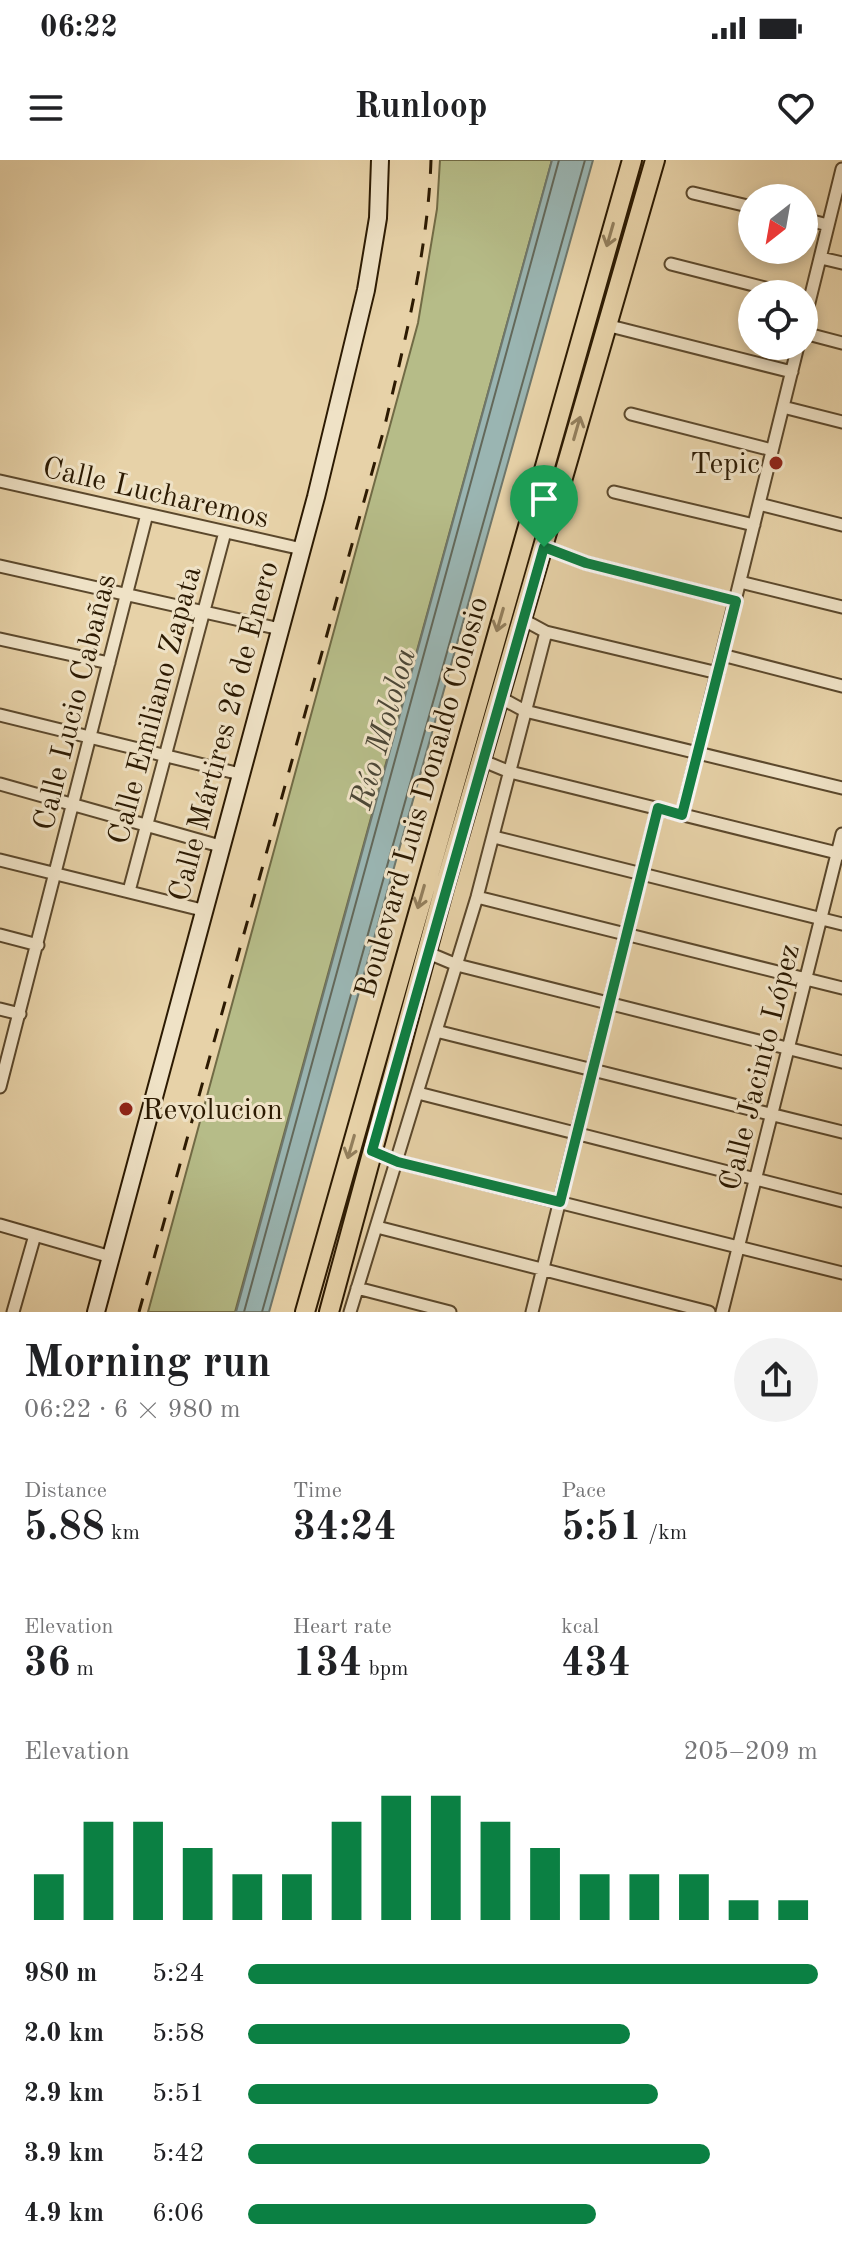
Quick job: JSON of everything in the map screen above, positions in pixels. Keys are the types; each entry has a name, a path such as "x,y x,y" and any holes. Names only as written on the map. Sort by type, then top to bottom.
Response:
{"main road":[{"name":"Boulevard Luis Donaldo Colosio","path":"305,1312 632,160"},
{"name":"Boulevard Luis Donaldo Colosio","path":"329,1312 426,952 655,160"},
{"path":"433,853 453,859"}],"street":[{"name":"Calle Mártires 26 de Enero","path":"96,1312 202,910 302,549 366,290 378,218 380,160"},
{"path":"813,280 842,169"},
{"path":"693,193 738,204"},
{"path":"818,222 828,225"},
{"path":"821,258 842,263"},
{"path":"671,264 738,281"},
{"path":"606,325 792,372"},
{"path":"818,337 842,343"},
{"path":"682,815 795,360"},
{"path":"783,407 842,422"},
{"path":"631,414 772,450"},
{"name":"Calle Lucharemos","path":"0,481 302,549"},
{"path":"614,492 754,525"},
{"path":"759,504 842,525"},
{"name":"Calle Lucio Cabañas","path":"1,1080 147,514"},
{"name":"Calle Emiliano Zapata","path":"129,891 225,532"},
{"path":"544,547 586,563 736,601"},
{"path":"0,566 280,629"},
{"path":"740,582 842,607"},
{"path":"522,619 546,632 718,673"},
{"path":"350,1312 477,897 546,632"},
{"path":"0,639 109,663"},
{"path":"722,655 842,686"},
{"path":"499,697 525,711 842,788"},
{"path":"0,715 240,774"},
{"path":"481,760 510,772 840,854"},
{"path":"0,784 220,846"},
{"path":"532,1312 658,808"},
{"name":"Calle Jacinto López","path":"722,1312 840,854 842,834"},
{"path":"494,837 842,924"},
{"path":"0,860 202,910"},
{"path":"477,897 842,988"},
{"path":"0,935 38,945"},
{"path":"426,952 457,965 842,1062"},
{"path":"0,1009 20,1014"},
{"path":"436,1031 842,1132"},
{"path":"418,1093 842,1201"},
{"path":"372,1151 398,1162 842,1273"},
{"path":"0,1225 111,1257"},
{"path":"377,1227 709,1312"},
{"path":"13,1312 35,1235"},
{"path":"357,1288 450,1312"}],"green space":[{"path":"440,160 552,160 235,1312 148,1312 418,323 437,209"}],"water":[{"path":"552,160 593,160 269,1312 236,1312"}],"railway":[{"path":"139,1312 384,429 420,262 431,160"}],"place":[{"name":"Tepic","path":"776,463"},
{"name":"Revolucion","path":"126,1109"}],"route":[{"path":"544,547 586,563 736,601 682,815 658,808 560,1202 398,1162 372,1151 444,888 544,547"}],"water label":[{"name":"Río Mololoa","path":"382,728"}]}
